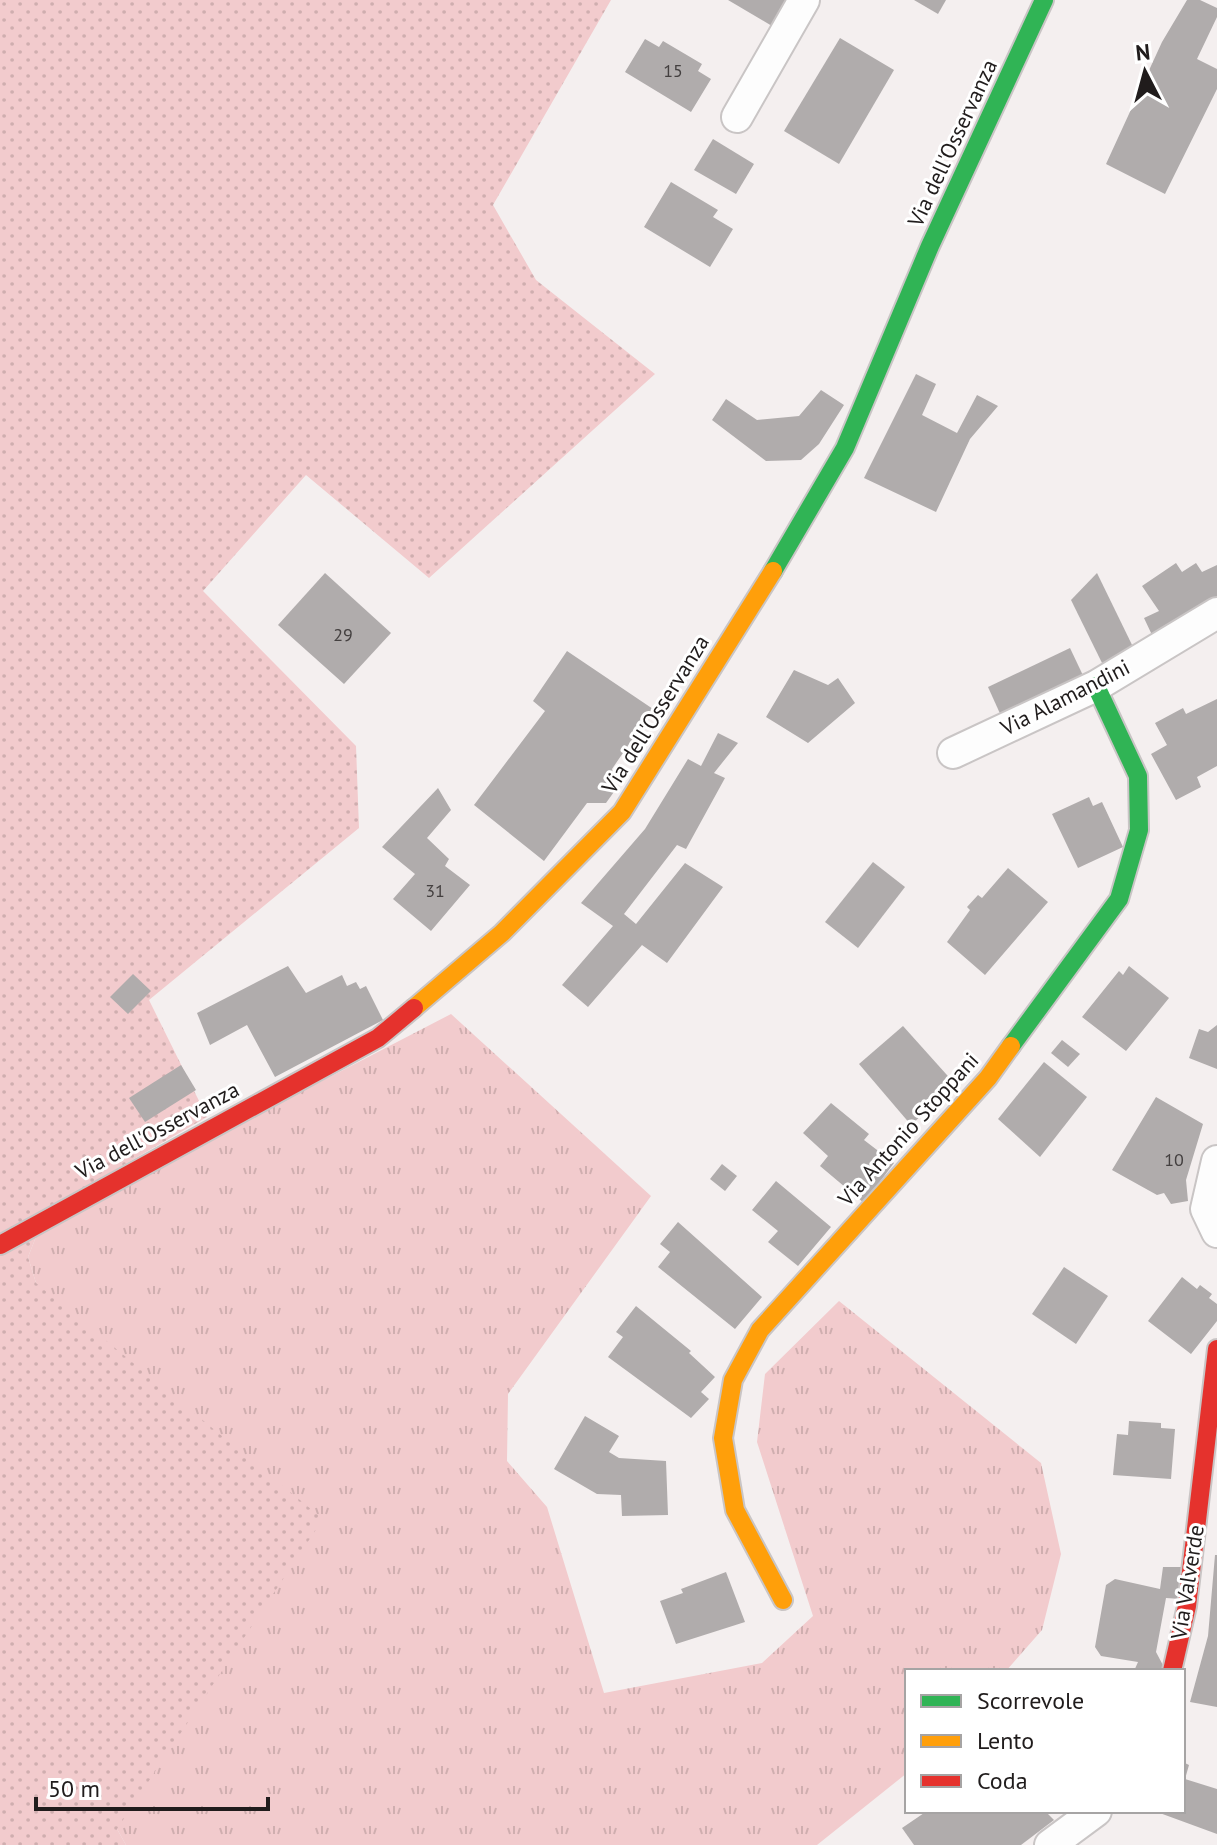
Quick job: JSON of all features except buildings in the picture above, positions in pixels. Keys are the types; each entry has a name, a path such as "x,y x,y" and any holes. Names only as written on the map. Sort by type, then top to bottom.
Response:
{"street":[{"path":"737,117 804,0"},
{"name":"Via dell'Osservanza","path":"0,1245 378,1038 502,933 622,812 765,585 845,448 930,246 1044,0"},
{"name":"Via Alamandini","path":"953,753 1096,686 1217,613"},
{"name":"Via Antonio Stoppani","path":"783,1600 735,1510 723,1438 733,1380 760,1330 988,1078 1119,899 1139,830 1138,776 1096,686"},
{"path":"1217,1161 1206,1209 1217,1232"},
{"name":"Via Valverde","path":"1172,1669 1187,1606 1217,1349"},
{"path":"1050,1845 1093,1813"},
{"path":"1087,1845 1095,1813"}],"green space":[{"path":"0,0 611,0 493,205 536,280 655,374 429,578 306,475 203,591 356,746 359,828 149,1000 207,1117 47,1209 28,1257 36,1283 323,1519 117,1829 126,1845 0,1845"},
{"path":"451,1014 651,1196 508,1394 507,1461 547,1507 604,1693 762,1663 813,1616 757,1442 765,1374 839,1301 1041,1463 1061,1554 1042,1630 1008,1669 905,1669 905,1775 817,1845 126,1845 117,1829 36,1283 28,1257 47,1209 220,1134"}],"traffic: fast":[{"path":"773,571 845,448 930,246 1044,0"},
{"path":"1011,1046 1119,899 1139,830 1138,776 1096,686"}],"traffic: slow":[{"path":"414,1008 502,933 622,812 773,571"},
{"path":"783,1600 735,1510 723,1438 733,1380 760,1330 988,1078 1011,1046"}],"traffic: jam":[{"path":"0,1245 378,1038 414,1008"},
{"path":"1172,1669 1187,1606 1217,1349"}]}
